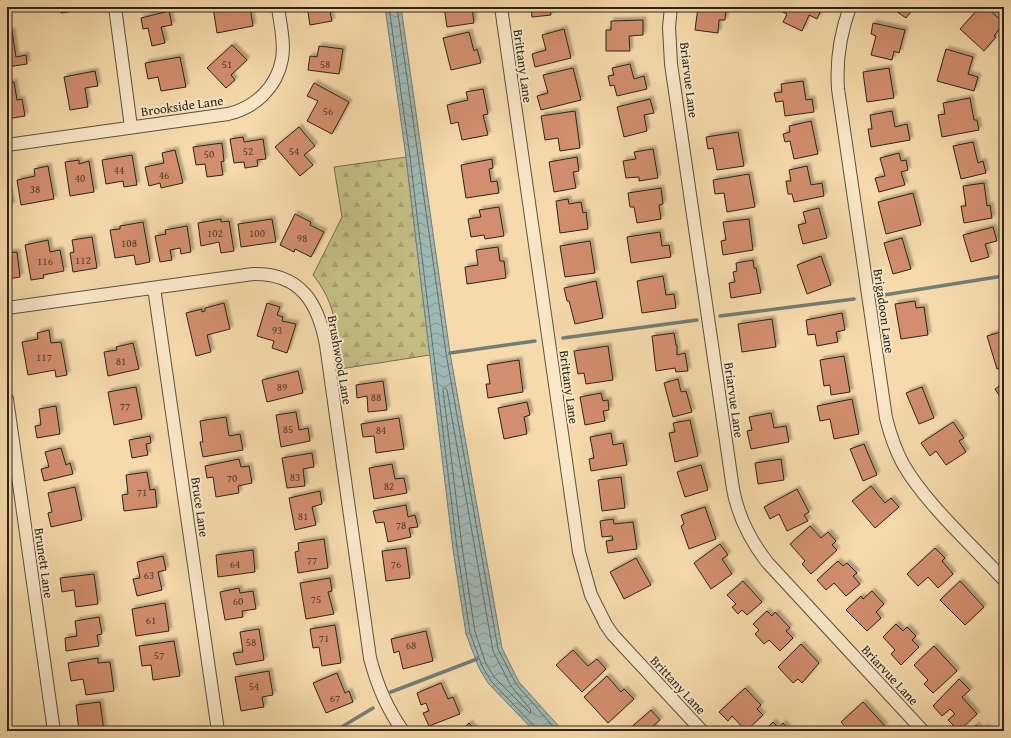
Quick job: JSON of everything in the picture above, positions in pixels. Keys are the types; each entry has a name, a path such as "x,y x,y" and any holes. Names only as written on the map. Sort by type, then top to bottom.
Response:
{"street":[{"path":"115,7 131,127"},
{"name":"Brookside Lane","path":"7,145 236,112 248,106 260,98 274,80 282,60 282,43 278,7"},
{"name":"Brittany Lane","path":"501,7 579,552 586,582 595,606 614,635 702,731"},
{"name":"Briarvue Lane","path":"671,7 669,27 671,64 732,481 738,510 753,544 767,562 923,731"},
{"name":"Brigadoon Lane","path":"850,7 839,44 837,73 838,89 886,418 898,455 918,486 1004,580"},
{"name":"Brushwood Lane","path":"7,308 243,275 271,275 284,279 299,287 315,307 322,323 370,658 386,704 403,731"},
{"name":"Bruce Lane","path":"154,288 218,731"},
{"name":"Brunett Lane","path":"7,399 54,731"}],"green space":[{"path":"406,157 430,355 340,369 336,331 331,309 321,286 313,275 342,217 334,167"}],"water":[{"path":"385,7 401,7 450,353 502,648 519,682 563,731 534,731 488,683 479,668 466,634 453,549 406,157"}],"building":[{"path":"61,7 88,7 88,9 61,13"},
{"path":"213,7 250,7 253,26 217,33"},
{"path":"307,7 329,7 332,21 310,25"},
{"path":"444,7 472,7 474,23 447,27"},
{"path":"531,7 550,7 551,15 532,17"},
{"path":"698,7 726,7 725,20 719,20 718,33 695,30"},
{"path":"772,7 822,8 817,19 809,15 802,31 783,22 787,14"},
{"path":"890,7 914,7 906,18"},
{"path":"980,7 986,7 1004,23 994,36 996,37 984,51 960,29"},
{"path":"169,11 172,25 161,27 165,43 152,46 148,28 143,29 141,18"},
{"path":"643,20 643,35 629,36 630,51 606,51 606,30 611,30 611,21"},
{"path":"873,23 905,30 899,53 894,51 892,60 871,55 876,36 871,34"},
{"path":"564,29 571,58 535,67 532,54 546,50 542,35"},
{"path":"12,31 16,57 26,55 27,64 7,67 7,32"},
{"path":"469,32 474,51 477,49 481,63 451,70 443,38"},
{"path":"232,45 247,60 231,75 235,80 226,88 207,68"},
{"path":"319,46 343,49 339,74 308,70 310,56 317,57"},
{"path":"946,49 973,57 968,74 978,77 974,91 937,81"},
{"path":"180,57 186,87 161,91 158,77 148,79 145,63"},
{"path":"630,64 634,79 644,76 647,89 617,96 614,85 610,86 608,76 614,75 612,68"},
{"path":"573,68 581,100 541,110 537,96 548,93 543,75"},
{"path":"889,68 894,98 867,102 863,72"},
{"path":"95,71 98,86 85,88 88,107 70,110 64,77"},
{"path":"803,81 806,100 812,99 814,112 785,116 783,101 776,102 774,93 782,92 781,84"},
{"path":"14,82 17,100 22,99 25,116 7,119 7,84"},
{"path":"314,83 349,102 332,134 307,121 318,101 307,96"},
{"path":"483,89 488,114 483,115 488,135 462,140 458,122 451,124 447,105 468,100 466,92"},
{"path":"970,98 974,120 977,120 979,130 942,137 938,115 945,114 943,103"},
{"path":"650,99 654,113 644,115 647,131 624,137 617,107"},
{"path":"575,111 580,148 560,151 558,138 545,140 541,116"},
{"path":"892,111 895,127 907,124 910,140 871,147 868,129 872,129 870,115"},
{"path":"811,121 818,154 794,159 790,141 785,142 783,134 790,132 789,126"},
{"path":"299,127 315,146 304,155 313,165 300,176 275,147"},
{"path":"738,132 744,166 717,170 713,148 708,149 706,137"},
{"path":"243,137 244,142 263,139 266,159 257,160 258,166 245,168 244,162 234,163 230,139"},
{"path":"973,142 978,163 983,161 986,173 961,179 953,146"},
{"path":"222,143 224,161 221,162 223,175 207,177 205,164 196,165 193,147"},
{"path":"653,149 658,178 639,181 639,177 626,178 623,161 636,159 634,152"},
{"path":"175,150 183,183 161,188 160,183 149,186 145,167 164,163 162,153"},
{"path":"899,153 901,161 906,160 908,170 901,172 905,185 879,192 875,178 885,176 880,158"},
{"path":"132,155 137,185 124,187 123,181 106,184 102,160"},
{"path":"577,157 579,171 573,172 576,188 554,192 549,162"},
{"path":"492,159 493,168 489,169 491,182 497,181 499,193 466,198 461,165"},
{"path":"79,160 79,164 89,161 94,192 70,196 65,162"},
{"path":"48,166 54,199 21,205 17,180 35,176 34,169"},
{"path":"807,166 811,185 822,183 824,196 794,202 792,194 788,194 786,181 791,181 789,170"},
{"path":"749,174 755,207 727,212 724,193 715,194 713,180"},
{"path":"984,183 987,206 990,205 992,218 964,223 961,206 966,206 963,186"},
{"path":"7,185 12,205 7,206"},
{"path":"661,188 663,204 659,205 661,219 637,223 634,207 630,207 628,193"},
{"path":"913,193 921,225 886,234 878,202"},
{"path":"568,199 569,204 581,202 583,213 586,212 588,229 560,233 556,201"},
{"path":"499,207 504,236 485,239 484,235 471,237 468,219 481,217 479,210"},
{"path":"819,208 827,238 803,244 798,225 806,223 803,212"},
{"path":"295,214 311,222 310,225 324,232 311,257 295,249 294,252 280,245"},
{"path":"221,219 221,222 229,221 234,251 221,253 219,242 201,246 198,223"},
{"path":"272,219 276,242 241,247 238,224"},
{"path":"749,219 753,250 723,255 721,241 726,240 723,222"},
{"path":"143,222 150,262 136,265 134,255 115,258 110,230 120,229 120,226"},
{"path":"187,226 191,252 181,254 180,248 170,250 172,260 160,262 155,236 166,234 165,230"},
{"path":"993,227 997,241 985,244 989,257 971,262 963,235"},
{"path":"660,232 662,246 669,245 671,257 631,263 627,237"},
{"path":"92,237 97,268 73,272 70,253 74,252 72,240"},
{"path":"902,238 911,269 893,274 884,243"},
{"path":"48,240 50,252 60,250 64,271 43,275 44,278 31,280 25,245"},
{"path":"590,241 595,273 565,277 560,246"},
{"path":"498,247 500,261 504,261 506,278 467,284 465,267 478,265 476,250"},
{"path":"17,252 20,277 7,279 7,253"},
{"path":"821,256 831,285 807,294 797,265"},
{"path":"753,260 761,293 731,298 729,283 735,282 733,272 737,271 736,263"},
{"path":"663,276 666,295 674,294 676,308 642,313 637,281"},
{"path":"596,281 603,318 575,324 564,288"},
{"path":"915,301 916,308 924,307 928,335 901,339 895,304"},
{"path":"224,303 230,329 207,335 211,352 196,356 186,313 202,309 202,312 205,311 205,308"},
{"path":"267,303 280,307 277,315 283,317 282,321 296,324 287,353 272,348 274,341 257,336"},
{"path":"842,313 845,330 836,332 838,342 817,346 815,334 808,335 806,320"},
{"path":"772,319 776,347 742,352 738,324"},
{"path":"49,330 51,343 61,342 67,375 56,377 55,370 28,375 22,342 38,339 37,333"},
{"path":"1004,331 1004,367 997,369 987,336"},
{"path":"674,333 677,345 677,355 685,353 688,371 676,372 675,368 656,371 652,336"},
{"path":"133,343 139,369 108,376 104,352 117,350 116,347"},
{"path":"608,346 613,380 586,384 584,373 578,374 574,351"},
{"path":"844,356 850,392 831,395 830,385 824,386 820,360"},
{"path":"519,360 523,392 488,398 486,384 490,384 487,365"},
{"path":"298,371 303,393 267,402 262,380"},
{"path":"678,379 681,392 686,391 692,412 673,417 664,383"},
{"path":"383,381 387,410 368,412 367,396 357,398 356,385"},
{"path":"1004,383 1004,397 1001,398 995,389"},
{"path":"136,387 142,419 114,425 108,392"},
{"path":"922,387 934,418 919,424 906,393"},
{"path":"601,393 603,401 608,400 609,410 603,411 605,421 585,425 580,397"},
{"path":"852,399 859,434 834,439 830,419 820,421 817,406"},
{"path":"527,402 530,415 524,417 527,434 504,439 498,408"},
{"path":"56,406 60,434 37,438 35,426 41,425 39,409"},
{"path":"296,412 299,430 308,428 310,441 281,447 276,415"},
{"path":"771,413 774,428 786,426 789,442 751,449 747,431 752,430 749,417"},
{"path":"226,417 229,436 240,434 243,450 203,457 200,442 203,442 200,421"},
{"path":"399,418 404,449 376,453 374,436 363,437 361,424"},
{"path":"690,420 698,456 675,462 669,433 675,432 673,423"},
{"path":"953,422 964,438 959,441 966,452 946,465 936,451 930,456 921,443"},
{"path":"611,433 613,445 623,443 627,465 591,471 589,459 594,458 590,437"},
{"path":"150,436 151,443 146,444 148,455 132,458 129,440"},
{"path":"864,444 877,475 863,481 850,449"},
{"path":"61,448 66,465 70,463 73,474 44,481 41,469 49,467 45,452"},
{"path":"312,453 314,467 303,469 305,486 287,488 282,458"},
{"path":"239,459 241,467 249,466 252,483 238,486 239,493 216,497 213,477 207,478 205,466"},
{"path":"781,459 784,480 758,484 755,463"},
{"path":"392,464 395,479 404,478 407,493 374,499 369,468"},
{"path":"701,465 708,490 685,497 677,472"},
{"path":"147,472 150,490 155,489 157,507 124,511 122,495 128,494 126,475"},
{"path":"621,477 625,508 602,511 598,480"},
{"path":"871,486 885,503 891,498 899,507 875,528 852,501"},
{"path":"75,487 82,520 51,527 48,513 52,512 48,493"},
{"path":"797,489 809,512 804,515 808,521 787,531 779,514 770,519 764,507"},
{"path":"320,491 322,504 312,507 316,525 295,530 289,498"},
{"path":"406,505 408,517 415,515 418,527 409,528 411,537 388,542 384,522 376,523 373,511"},
{"path":"705,507 716,539 689,549 681,526 684,524 681,515"},
{"path":"613,519 614,524 633,522 637,549 608,553 606,541 613,540 612,536 602,537 600,521"},
{"path":"810,526 821,538 828,532 836,541 832,545 837,550 811,574 802,564 805,561 790,544"},
{"path":"324,539 328,568 298,573 295,552 299,551 298,543"},
{"path":"720,544 728,555 722,559 732,574 711,589 694,563"},
{"path":"406,548 410,578 386,581 382,551"},
{"path":"935,548 945,558 942,561 953,574 938,588 928,577 918,586 907,574"},
{"path":"253,550 255,572 218,577 216,555"},
{"path":"163,556 166,570 158,572 162,590 137,596 133,579 140,578 137,562"},
{"path":"636,558 651,585 624,599 610,572"},
{"path":"838,561 843,566 847,563 857,573 853,576 860,584 846,596 834,583 826,590 817,580"},
{"path":"94,574 98,604 76,607 74,590 62,592 60,578"},
{"path":"330,578 332,591 328,592 334,614 306,619 300,583"},
{"path":"743,581 762,602 747,615 742,610 738,614 732,607 736,604 727,595"},
{"path":"960,581 984,607 965,625 940,600"},
{"path":"239,588 240,593 253,591 256,609 242,611 243,617 225,620 220,592"},
{"path":"872,591 884,604 876,612 881,618 867,631 846,610 861,596 863,599"},
{"path":"165,603 169,631 136,636 132,609"},
{"path":"767,611 772,616 775,612 790,628 786,631 793,638 780,651 769,640 764,644 755,634 759,630 753,624"},
{"path":"99,617 102,634 97,635 99,646 66,651 65,638 77,636 75,621"},
{"path":"896,624 903,631 907,627 916,636 912,640 919,647 901,665 891,654 895,650 883,637"},
{"path":"335,625 341,663 322,666 319,647 313,648 310,629"},
{"path":"259,629 264,660 236,665 233,653 243,652 240,632"},
{"path":"426,631 433,661 403,669 399,651 394,653 391,639"},
{"path":"174,641 180,676 153,680 151,665 142,666 139,646"},
{"path":"801,644 819,663 802,683 798,679 793,683 778,667"},
{"path":"934,646 957,671 933,693 924,684 928,680 914,665"},
{"path":"573,650 588,666 597,659 606,669 582,692 556,665"},
{"path":"98,658 98,663 110,662 114,691 86,695 83,679 71,681 68,663"},
{"path":"269,671 273,695 262,697 264,707 241,711 235,677"},
{"path":"337,673 345,693 349,691 353,702 326,713 313,683"},
{"path":"607,676 621,692 624,689 634,699 608,723 584,697"},
{"path":"959,679 970,690 962,697 977,714 959,731 948,720 955,714 950,709 942,716 933,706"},
{"path":"441,683 448,699 453,697 460,714 429,726 423,713 429,711 426,703 421,705 417,693"},
{"path":"745,688 761,705 757,709 763,715 746,731 732,716 728,721 719,712"},
{"path":"100,702 104,731 79,731 76,705"},
{"path":"863,702 885,726 879,731 849,731 841,722"},
{"path":"651,710 660,720 653,726 658,731 627,731"},
{"path":"773,722 779,728 783,723 790,731 764,731"},
{"path":"469,723 476,731 461,731"},
{"path":"976,725 981,731 970,731"},
{"path":"985,727 988,731 981,731"}],"waterway":[{"path":"884,295 1003,276"},
{"path":"720,316 854,299"},
{"path":"563,338 697,320"},
{"path":"450,353 535,341"},
{"path":"391,692 477,659"},
{"path":"335,731 373,708"}]}
